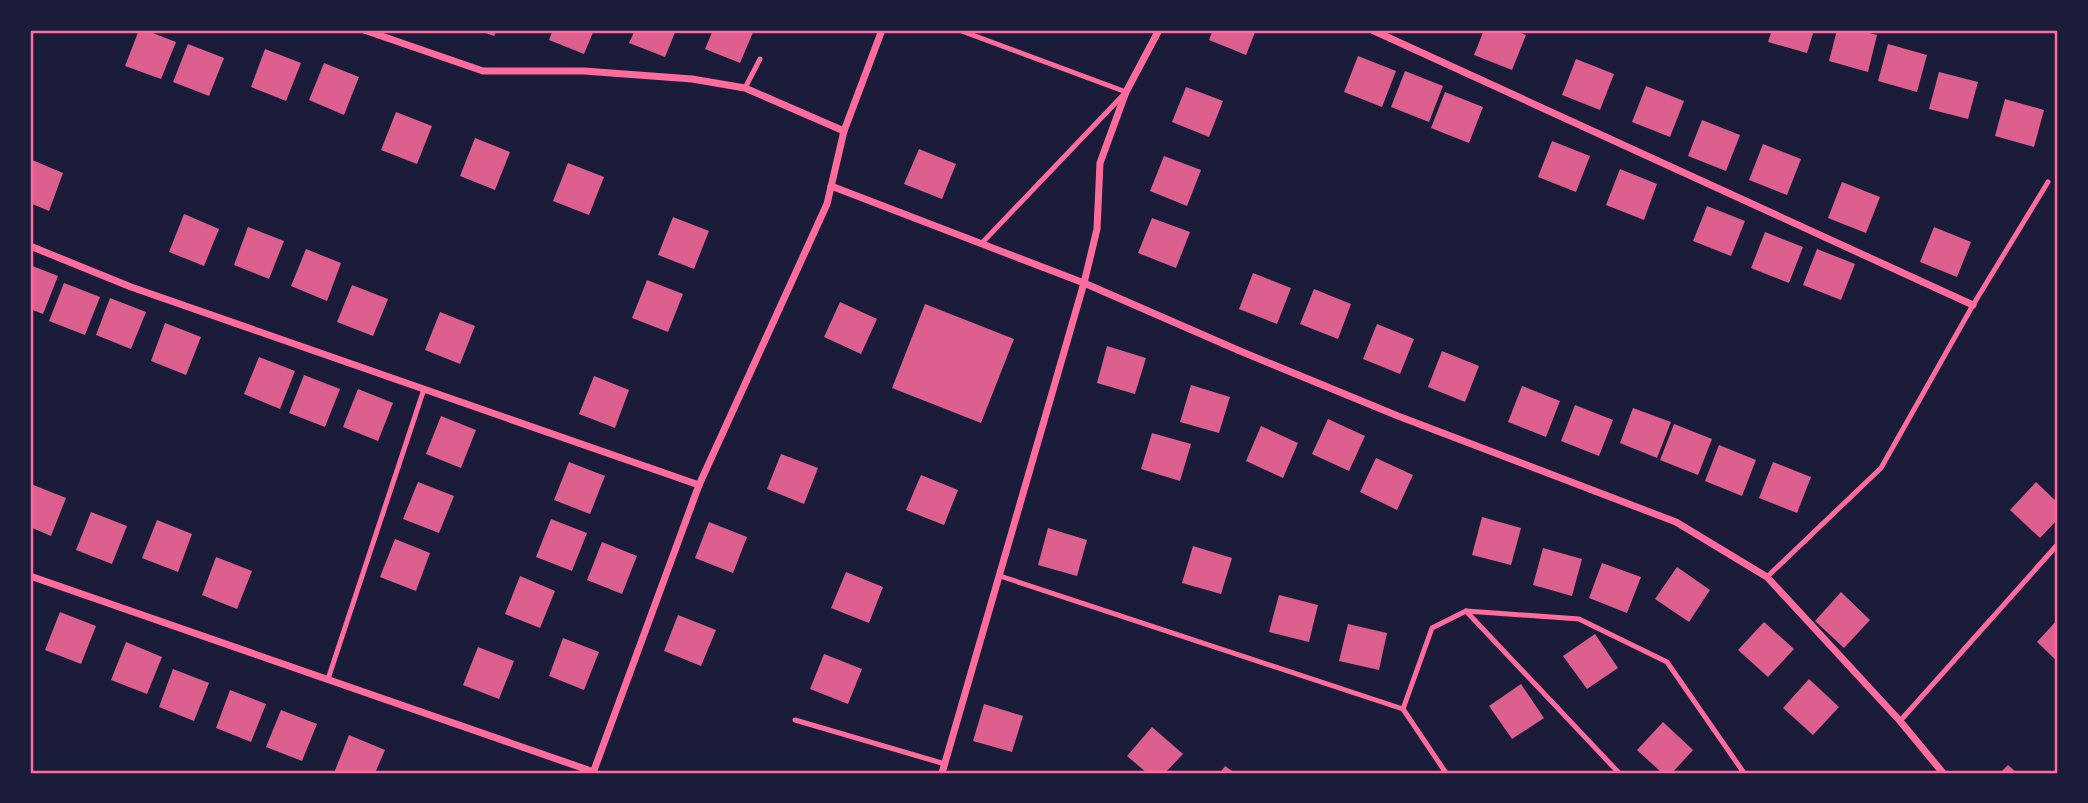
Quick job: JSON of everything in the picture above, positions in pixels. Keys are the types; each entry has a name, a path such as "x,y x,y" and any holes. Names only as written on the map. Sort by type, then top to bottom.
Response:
{"street":[{"path":"363,30 483,71 584,71 692,79 745,88 844,131"},
{"path":"30,576 593,772 699,485 827,204 844,131 882,30"},
{"path":"942,773 1084,284 1097,229 1100,163 1126,92 1159,30"},
{"path":"1372,30 1973,305"},
{"path":"831,186 1084,284 1398,416 1676,522 1767,577 1943,773"},
{"path":"30,246 131,287 699,485"}],"lane":[{"path":"959,30 1126,92 981,244"},
{"path":"745,88 760,59"},
{"path":"1767,577 1881,468 1973,305 2048,182"},
{"path":"328,680 424,389"},
{"path":"1900,722 2058,544"},
{"path":"1000,576 1403,709 1446,773"},
{"path":"1403,709 1432,628 1466,611 1578,619 1667,662 1744,773"},
{"path":"1466,611 1619,773"},
{"path":"795,720 945,764"}],"building":[{"path":"139,30 176,42 161,79 125,66"},
{"path":"478,30 497,30 494,36"},
{"path":"553,30 594,30 584,54 549,40"},
{"path":"635,30 676,30 665,57 629,43"},
{"path":"713,30 754,30 740,63 705,49"},
{"path":"1213,30 1256,30 1246,55 1209,40"},
{"path":"1484,30 1513,30 1526,35 1512,70 1474,55"},
{"path":"1772,30 1814,30 1807,53 1768,42"},
{"path":"1837,30 1858,30 1877,35 1868,72 1829,61"},
{"path":"188,44 224,58 209,96 173,82"},
{"path":"1888,44 1927,55 1917,92 1878,81"},
{"path":"265,49 301,63 286,101 251,87"},
{"path":"1358,56 1396,71 1382,107 1344,92"},
{"path":"1576,59 1614,74 1600,110 1562,95"},
{"path":"324,63 359,77 344,115 309,100"},
{"path":"1405,71 1443,86 1429,122 1391,107"},
{"path":"1939,72 1978,82 1968,119 1929,109"},
{"path":"1646,86 1684,101 1670,137 1632,122"},
{"path":"1186,87 1223,101 1209,137 1172,122"},
{"path":"1445,92 1483,107 1469,143 1431,128"},
{"path":"2005,99 2044,110 2034,147 1995,136"},
{"path":"396,112 432,126 417,164 381,150"},
{"path":"1702,120 1740,135 1726,171 1688,156"},
{"path":"475,138 510,152 495,190 460,176"},
{"path":"1552,141 1590,156 1576,192 1538,177"},
{"path":"1763,144 1801,159 1787,195 1749,180"},
{"path":"919,149 956,164 942,199 904,184"},
{"path":"1164,156 1201,170 1187,206 1150,191"},
{"path":"30,159 63,173 49,211 30,203"},
{"path":"568,163 604,177 589,215 553,201"},
{"path":"1620,169 1657,184 1644,220 1606,205"},
{"path":"1842,182 1880,197 1866,233 1828,218"},
{"path":"1707,206 1745,221 1731,256 1693,241"},
{"path":"184,214 219,229 204,266 169,252"},
{"path":"673,217 709,231 694,269 658,255"},
{"path":"1152,218 1190,232 1176,268 1138,253"},
{"path":"248,227 284,241 269,279 234,265"},
{"path":"1934,227 1971,242 1957,277 1920,262"},
{"path":"1765,232 1803,247 1789,283 1751,268"},
{"path":"306,249 341,263 327,301 291,286"},
{"path":"1817,249 1855,264 1841,300 1803,285"},
{"path":"30,265 58,276 43,314 30,309"},
{"path":"1253,273 1291,288 1277,324 1239,309"},
{"path":"647,280 683,294 668,332 632,318"},
{"path":"64,283 100,297 85,335 49,321"},
{"path":"352,285 388,299 373,336 337,322"},
{"path":"1314,289 1351,304 1338,339 1300,324"},
{"path":"110,298 146,312 131,349 96,335"},
{"path":"840,302 877,319 861,354 824,337"},
{"path":"925,304 1014,339 981,423 892,388"},
{"path":"440,312 475,326 460,364 425,350"},
{"path":"165,323 201,337 186,375 151,361"},
{"path":"1377,324 1414,339 1400,374 1363,359"},
{"path":"1107,346 1146,358 1135,394 1097,383"},
{"path":"1442,351 1479,366 1465,402 1428,387"},
{"path":"259,357 295,371 280,409 244,394"},
{"path":"304,375 340,389 325,427 289,413"},
{"path":"594,376 629,390 615,428 579,414"},
{"path":"1191,385 1230,397 1219,433 1180,422"},
{"path":"1522,386 1560,401 1546,437 1508,422"},
{"path":"358,389 393,403 378,441 343,427"},
{"path":"1575,405 1613,420 1599,456 1561,441"},
{"path":"1633,408 1671,422 1657,458 1620,443"},
{"path":"441,416 476,430 461,468 426,454"},
{"path":"1328,419 1365,436 1349,471 1312,454"},
{"path":"1674,424 1712,439 1698,475 1660,460"},
{"path":"1261,426 1298,443 1283,478 1246,461"},
{"path":"1152,433 1191,444 1180,481 1141,469"},
{"path":"1719,445 1756,460 1742,496 1705,481"},
{"path":"781,454 818,468 804,504 767,489"},
{"path":"1376,458 1413,475 1397,510 1360,492"},
{"path":"569,462 605,476 590,514 554,500"},
{"path":"1773,462 1811,477 1797,513 1759,498"},
{"path":"921,475 958,490 944,525 906,510"},
{"path":"418,482 454,496 439,533 403,519"},
{"path":"2036,482 2058,503 2058,519 2040,538 2010,510"},
{"path":"31,484 66,498 51,536 30,527"},
{"path":"91,512 127,526 112,564 76,550"},
{"path":"1482,517 1521,528 1511,565 1472,555"},
{"path":"551,519 587,533 572,571 536,557"},
{"path":"157,520 192,534 178,572 142,558"},
{"path":"709,522 747,537 733,573 695,558"},
{"path":"1048,528 1087,540 1077,576 1038,565"},
{"path":"395,539 430,553 416,591 380,577"},
{"path":"602,542 637,556 622,594 587,580"},
{"path":"1193,546 1232,558 1221,594 1182,583"},
{"path":"1543,548 1582,559 1572,596 1533,585"},
{"path":"216,557 252,571 237,609 202,595"},
{"path":"1602,563 1641,577 1627,613 1589,598"},
{"path":"1677,567 1710,590 1689,622 1655,599"},
{"path":"846,572 883,587 869,623 831,608"},
{"path":"520,576 555,591 540,628 505,614"},
{"path":"1841,592 1870,620 1844,648 1815,621"},
{"path":"1279,595 1318,605 1309,642 1269,632"},
{"path":"60,612 96,626 81,664 45,650"},
{"path":"678,615 716,630 701,666 664,651"},
{"path":"2058,619 2058,662 2037,642"},
{"path":"1764,622 1794,649 1768,677 1738,650"},
{"path":"1348,624 1387,633 1379,670 1339,661"},
{"path":"1595,634 1618,668 1587,689 1563,656"},
{"path":"563,638 599,652 584,690 549,676"},
{"path":"126,642 162,657 147,694 111,680"},
{"path":"478,647 514,661 499,699 463,685"},
{"path":"824,654 862,669 848,704 810,689"},
{"path":"173,669 209,683 194,721 159,707"},
{"path":"1809,679 1839,707 1813,735 1783,708"},
{"path":"1521,684 1544,718 1512,739 1489,706"},
{"path":"230,690 266,704 251,742 216,728"},
{"path":"984,704 1023,716 1012,752 973,741"},
{"path":"281,710 317,724 302,761 266,747"},
{"path":"1663,722 1693,750 1672,773 1662,773 1637,750"},
{"path":"1152,727 1183,754 1165,773 1147,773 1127,756"},
{"path":"349,735 385,750 375,773 334,773"},
{"path":"2008,765 2017,773 2000,773"},
{"path":"1225,766 1235,773 1220,773"}]}
